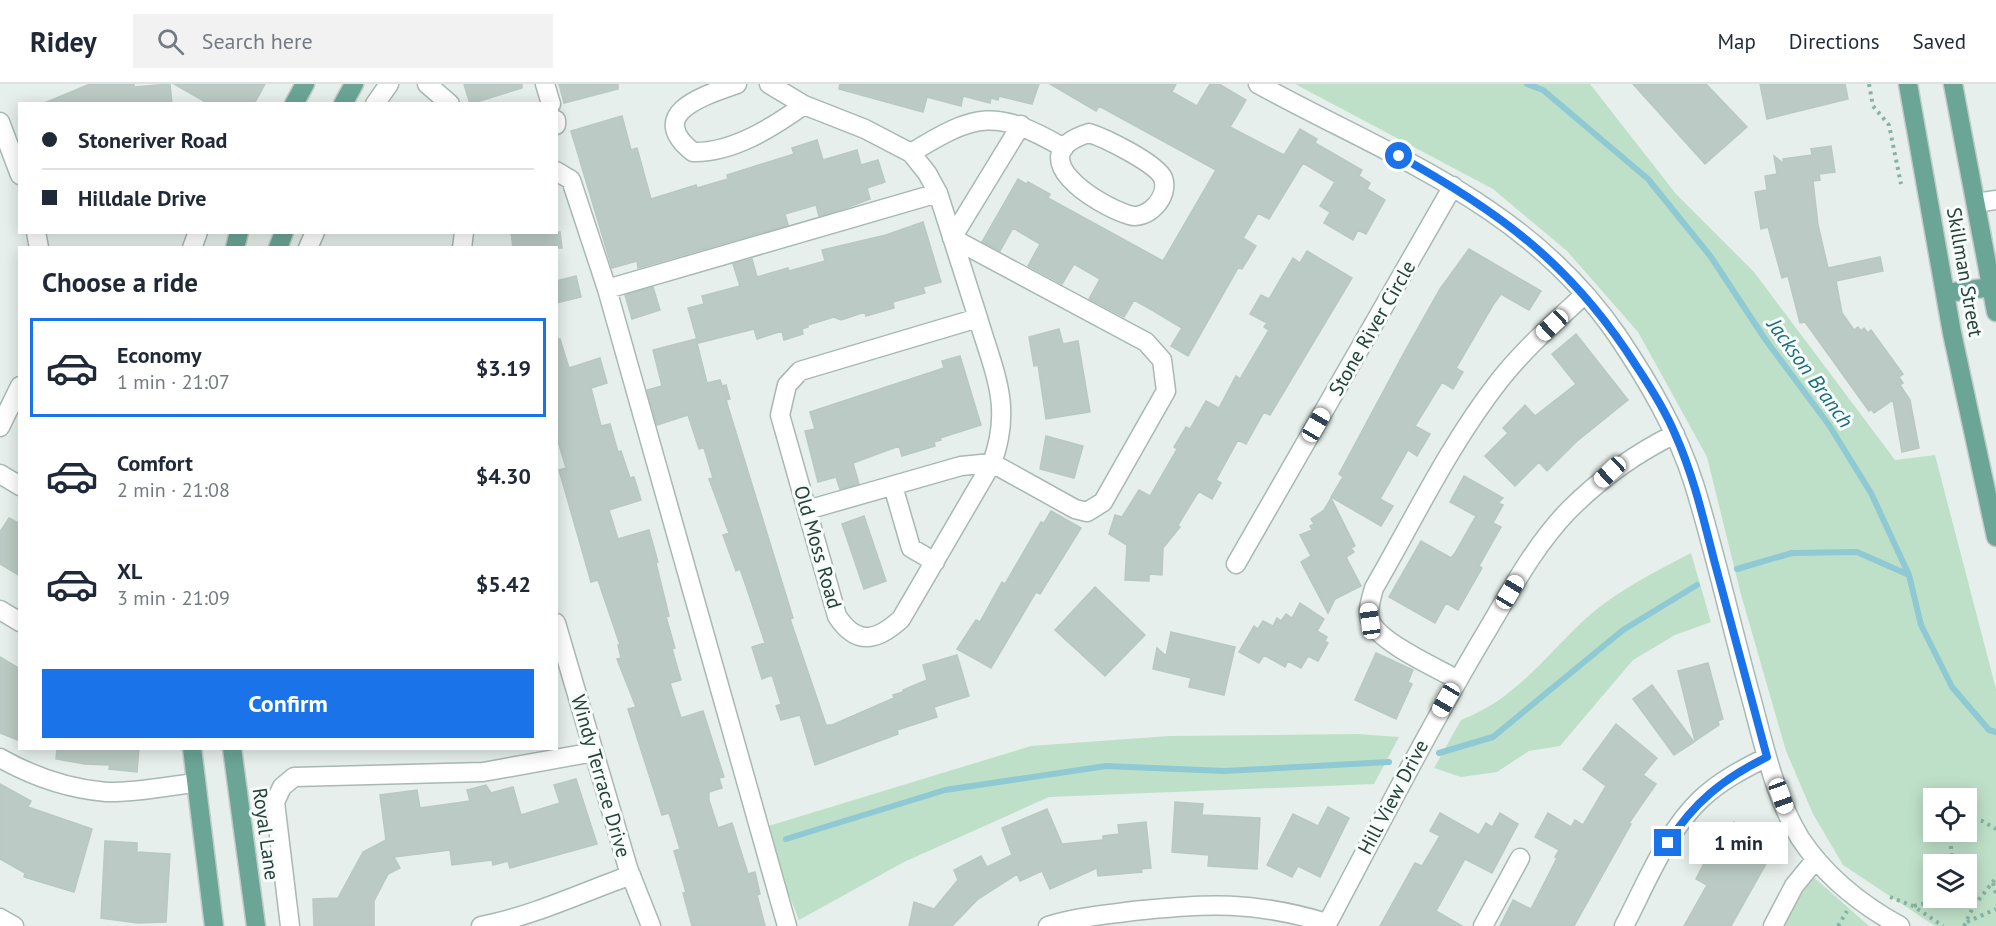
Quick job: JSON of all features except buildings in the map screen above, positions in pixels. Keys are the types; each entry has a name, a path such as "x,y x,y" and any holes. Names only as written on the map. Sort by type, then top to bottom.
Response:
{"main road":[{"path":"295,102 305,84"},
{"path":"344,102 354,84"},
{"name":"Skillman Street","path":"1908,84 1971,428 1996,537"},
{"name":"Skillman Street","path":"1953,84 1996,312"},
{"path":"1946,293 1992,287"},
{"path":"192,750 214,926"},
{"name":"Royal Lane","path":"232,750 256,926"}],"street":[{"path":"376,102 389,84"},
{"path":"428,84 448,102"},
{"path":"545,84 550,102"},
{"path":"736,84 692,100 681,109 675,122 678,135 693,152 705,153 765,133 804,105"},
{"name":"Old Moss Road","path":"769,84 804,105 865,129 911,153 927,173 938,193 978,318 1001,399 1004,420 992,463 901,619 889,630 873,638 858,637 844,627 837,616 780,415 787,385 800,371 978,318"},
{"path":"1258,84 1314,115 1381,145 1453,186 1515,228 1585,294 1616,334 1656,397 1675,434 1694,483 1767,757 1788,815 1816,859 1849,892 1872,910 1900,926"},
{"path":"911,153 951,129 975,121 1000,121 1021,125 1064,148"},
{"path":"0,122 18,170"},
{"path":"807,510 961,466 992,463 1075,509 1087,512 1103,502 1166,391 1162,360 1146,342 952,238 1021,125"},
{"path":"1089,133 1099,136 1155,168 1163,179 1164,190 1153,210 1141,217 1129,215 1074,186 1064,175 1060,162 1064,148 1076,137 1089,133"},
{"path":"558,172 571,180 607,289 788,926"},
{"name":"Stone River Circle","path":"1236,564 1453,186"},
{"path":"607,289 938,193"},
{"path":"1977,203 1996,200"},
{"path":"1458,680 1378,634 1370,621 1369,609 1374,588 1457,442 1499,381 1535,341 1585,294"},
{"path":"0,427 18,390"},
{"name":"Hill View Drive","path":"1327,925 1458,680 1531,557 1567,512 1610,472 1643,449 1675,434"},
{"path":"0,474 18,485"},
{"path":"893,486 911,548 935,562"},
{"path":"0,610 18,621"},
{"name":"Windy Terrace Drive","path":"558,630 631,875 651,926"},
{"path":"290,926 275,802 282,787 294,777 483,772 594,753"},
{"path":"1624,926 1668,843 1694,807 1720,784 1767,757"},
{"path":"0,758 20,770 81,789 109,792 195,783"},
{"path":"1483,926 1520,858"},
{"path":"1773,926 1794,886 1816,859"},
{"path":"481,926 507,924 631,875"},
{"path":"1048,926 1075,918 1231,903 1293,913 1327,925"},
{"path":"1161,926 1165,908"},
{"path":"0,918 14,926"}],"path":[{"path":"1869,84 1873,106 1888,125 1900,184"},
{"path":"1977,820 1996,829"},
{"path":"1995,880 1996,894"},
{"path":"1965,924 1972,907 1995,880"},
{"path":"1913,906 1923,904"},
{"path":"1965,924 1996,909"}],"green space":[{"path":"1295,84 1590,84 1676,194 1754,272 1895,460 1935,455 1996,689 1996,926 1935,926 1843,865 1813,814 1786,751 1740,591 1707,457 1638,332 1567,251 1493,189"},
{"path":"1691,553 1711,622 1675,635 1633,660 1560,746 1529,751 1497,772 1461,777 1434,768 1461,720 1480,712 1512,690 1607,601"},
{"path":"1357,734 1399,737 1374,784 1049,797 904,862 799,920 762,828 1031,746 1169,736"},
{"path":"1809,873 1869,926 1781,926"}],"waterway":[{"name":"Jackson Branch","path":"1527,84 1543,90 1648,179 1711,257 1765,339 1829,425 1871,493 1909,575 1921,625 1952,687 1989,730 1996,732"},
{"path":"1737,569 1792,553 1857,552 1909,575"},
{"path":"1439,753 1493,737 1623,630 1697,585"},
{"path":"786,839 945,790 1106,766 1224,771 1389,762"}],"route":[{"path":"1399,156 1488,208 1555,263 1585,294 1616,334 1656,397 1675,434 1694,483 1767,757 1731,776 1700,800 1682,821 1668,843"}]}
